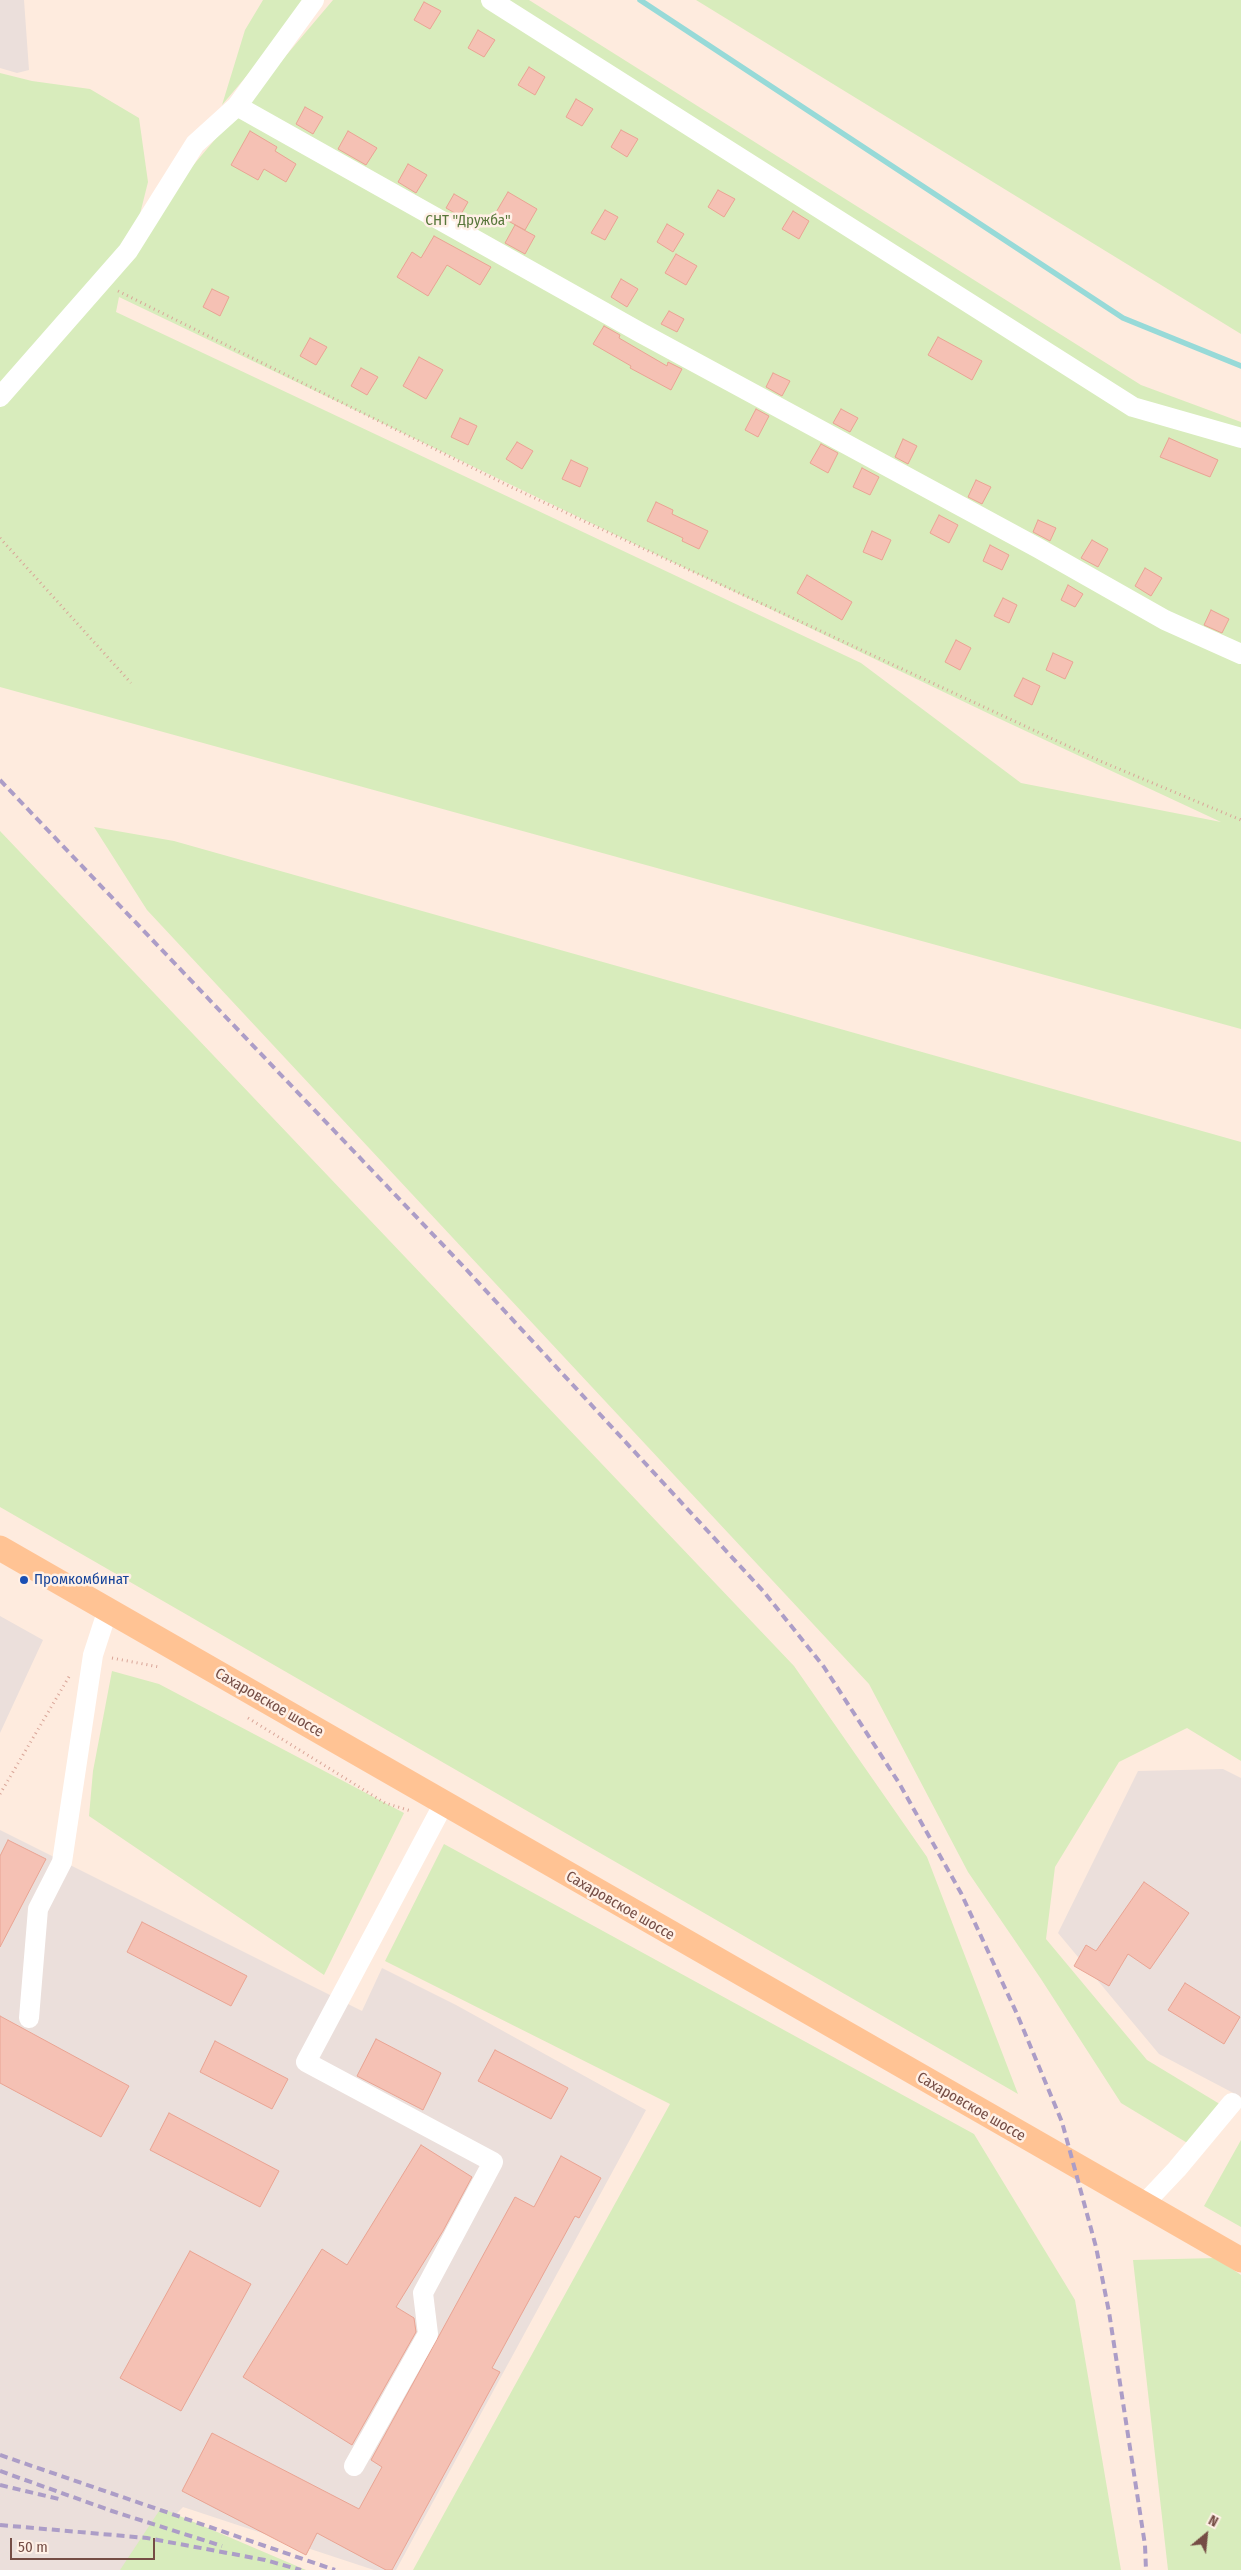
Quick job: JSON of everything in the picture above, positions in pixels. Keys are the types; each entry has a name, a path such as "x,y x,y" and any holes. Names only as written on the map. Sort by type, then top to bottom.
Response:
{"main road":[{"name":"Сахаровское шоссе","path":"0,1548 108,1609 440,1812 1241,2260"}],"street":[{"path":"0,397 128,251 195,144 237,106 314,0"},
{"path":"491,0 1133,407 1241,438"},
{"path":"237,106 641,333 1038,548 1165,620 1241,654"},
{"path":"29,2018 38,1909 62,1862 93,1655 108,1609"},
{"path":"354,2466 428,2334 423,2293 493,2162 306,2062 440,1812"},
{"path":"1143,2205 1177,2170 1232,2103"}],"path":[{"path":"101,283 511,487 1100,761 1241,820"},
{"path":"0,538 131,683"},
{"path":"93,1655 155,1665 164,1669"},
{"path":"0,1794 74,1668"},
{"path":"241,1714 384,1803 440,1812"}],"shaded area":[{"path":"0,0 24,0 29,70 17,73 0,68"},
{"path":"0,1616 43,1640 0,1733"},
{"path":"1223,1769 1241,1778 1241,2097 1159,2054 1058,1933 1138,1771"},
{"path":"0,1830 362,2011 382,1968 456,2005 646,2110 396,2570 374,2570 183,2507 122,2570 0,2570"}],"green space":[{"path":"263,0 311,0 222,105 245,30"},
{"name":"СНТ \"Дружба\"","path":"333,0 529,0 1141,385 1241,422 1241,1029 0,687 0,73 32,81 90,89 139,118 148,182 135,234","holes":["119,297 1000,719 1221,822 1021,783 861,663 116,312"]},
{"path":"696,0 1241,0 1241,334"},
{"path":"94,827 174,841 1241,1142 1241,1761 1187,1728 1119,1762 1055,1867 1046,1939 1147,2060 1223,2106 1189,2144 1121,2103 1041,1979 968,1872 869,1684 147,910"},
{"path":"0,831 794,1666 927,1857 1018,2094 0,1507"},
{"path":"112,1671 159,1684 404,1813 324,1975 89,1816 93,1771"},
{"path":"444,1844 974,2134 1075,2300 1121,2570 413,2570 670,2104 385,1961"},
{"path":"1241,2140 1241,2227 1204,2206"},
{"path":"1216,2258 1241,2275 1241,2570 1168,2570 1133,2260"},
{"path":"161,2508 306,2570 120,2570"}],"building":[{"path":"424,2 441,11 430,29 414,20"},
{"path":"478,30 495,40 484,57 468,48"},
{"path":"529,67 545,77 535,95 518,85"},
{"path":"576,99 593,109 582,126 566,117"},
{"path":"305,107 323,117 313,134 296,124"},
{"path":"621,130 638,139 627,157 611,147"},
{"path":"250,131 277,147 275,151 296,164 286,182 264,169 258,180 231,165"},
{"path":"348,131 377,148 366,165 338,149"},
{"path":"408,164 427,175 416,193 398,182"},
{"path":"718,190 735,199 724,217 708,207"},
{"path":"508,192 537,209 525,230 495,214"},
{"path":"454,194 468,202 460,216 446,208"},
{"path":"605,210 618,217 605,240 591,233"},
{"path":"793,211 809,221 799,239 782,229"},
{"path":"667,224 684,234 673,252 657,242"},
{"path":"515,225 535,236 525,254 505,243"},
{"path":"434,236 491,267 480,285 447,265 428,296 397,277 412,252 421,258"},
{"path":"676,254 697,266 686,285 665,273"},
{"path":"621,279 638,289 627,307 611,297"},
{"path":"212,289 229,297 220,316 203,307"},
{"path":"669,311 684,319 677,332 661,324"},
{"path":"604,326 620,335 619,338 667,366 668,362 682,369 671,390 630,368 631,366 593,344"},
{"path":"938,337 982,361 972,380 928,355"},
{"path":"310,338 327,347 316,365 300,356"},
{"path":"419,357 443,370 426,399 403,386"},
{"path":"361,368 378,377 367,395 351,386"},
{"path":"773,373 790,381 782,396 766,387"},
{"path":"756,409 769,416 758,437 745,430"},
{"path":"841,409 858,418 850,432 833,423"},
{"path":"460,418 477,426 468,445 451,437"},
{"path":"1169,438 1218,460 1210,477 1160,457"},
{"path":"903,439 917,446 908,464 895,457"},
{"path":"517,442 533,451 522,469 506,459"},
{"path":"821,444 838,453 828,473 810,463"},
{"path":"571,460 588,468 580,487 562,479"},
{"path":"862,468 879,477 870,495 853,487"},
{"path":"976,480 991,487 982,504 968,497"},
{"path":"656,502 673,510 672,514 708,531 699,549 682,541 683,538 647,521"},
{"path":"939,515 958,525 949,543 930,533"},
{"path":"1038,520 1056,528 1050,541 1033,532"},
{"path":"872,531 891,540 882,560 863,552"},
{"path":"1092,540 1108,549 1098,567 1081,558"},
{"path":"990,545 1009,555 1002,570 983,561"},
{"path":"1145,568 1162,578 1151,596 1135,586"},
{"path":"807,575 852,602 842,620 797,593"},
{"path":"1068,585 1083,594 1075,607 1061,600"},
{"path":"1003,598 1017,605 1009,623 994,616"},
{"path":"1211,610 1229,619 1222,633 1204,625"},
{"path":"956,640 971,648 960,670 945,662"},
{"path":"1053,653 1073,662 1065,679 1046,670"},
{"path":"1023,678 1040,686 1032,705 1014,696"},
{"path":"8,1840 46,1859 0,1947 0,1856"},
{"path":"1144,1882 1189,1913 1150,1969 1128,1954 1109,1986 1074,1966 1086,1945 1096,1951"},
{"path":"142,1922 247,1976 231,2006 127,1952"},
{"path":"1185,1983 1240,2017 1224,2044 1168,2010"},
{"path":"0,2016 129,2086 101,2137 0,2083"},
{"path":"376,2039 441,2073 423,2110 357,2076"},
{"path":"215,2041 288,2079 272,2109 200,2072"},
{"path":"495,2050 568,2088 551,2119 478,2081"},
{"path":"169,2113 279,2171 260,2207 150,2150"},
{"path":"421,2145 472,2177 443,2231 396,2307 414,2318 416,2332 352,2445 243,2377 322,2249 347,2265"},
{"path":"561,2156 601,2178 579,2218 575,2216 492,2368 500,2372 392,2570 386,2570 317,2533 306,2555 182,2491 212,2433 359,2509 382,2467 371,2460 515,2197 534,2207"},
{"path":"190,2251 251,2284 181,2411 120,2378"}],"waterway":[{"path":"640,0 1123,318 1241,366"}],"railway":[{"path":"0,780 464,1267 764,1592 824,1667 899,1783 961,1893 1017,2014 1062,2122 1096,2247 1109,2312 1145,2545 1146,2570"},
{"path":"0,2455 335,2570"},
{"path":"0,2471 112,2511 222,2546"},
{"path":"0,2485 63,2500"},
{"path":"0,2525 147,2538 265,2560 301,2570"}],"place":[{"name":"Промкомбинат","path":"24,1580"}]}
